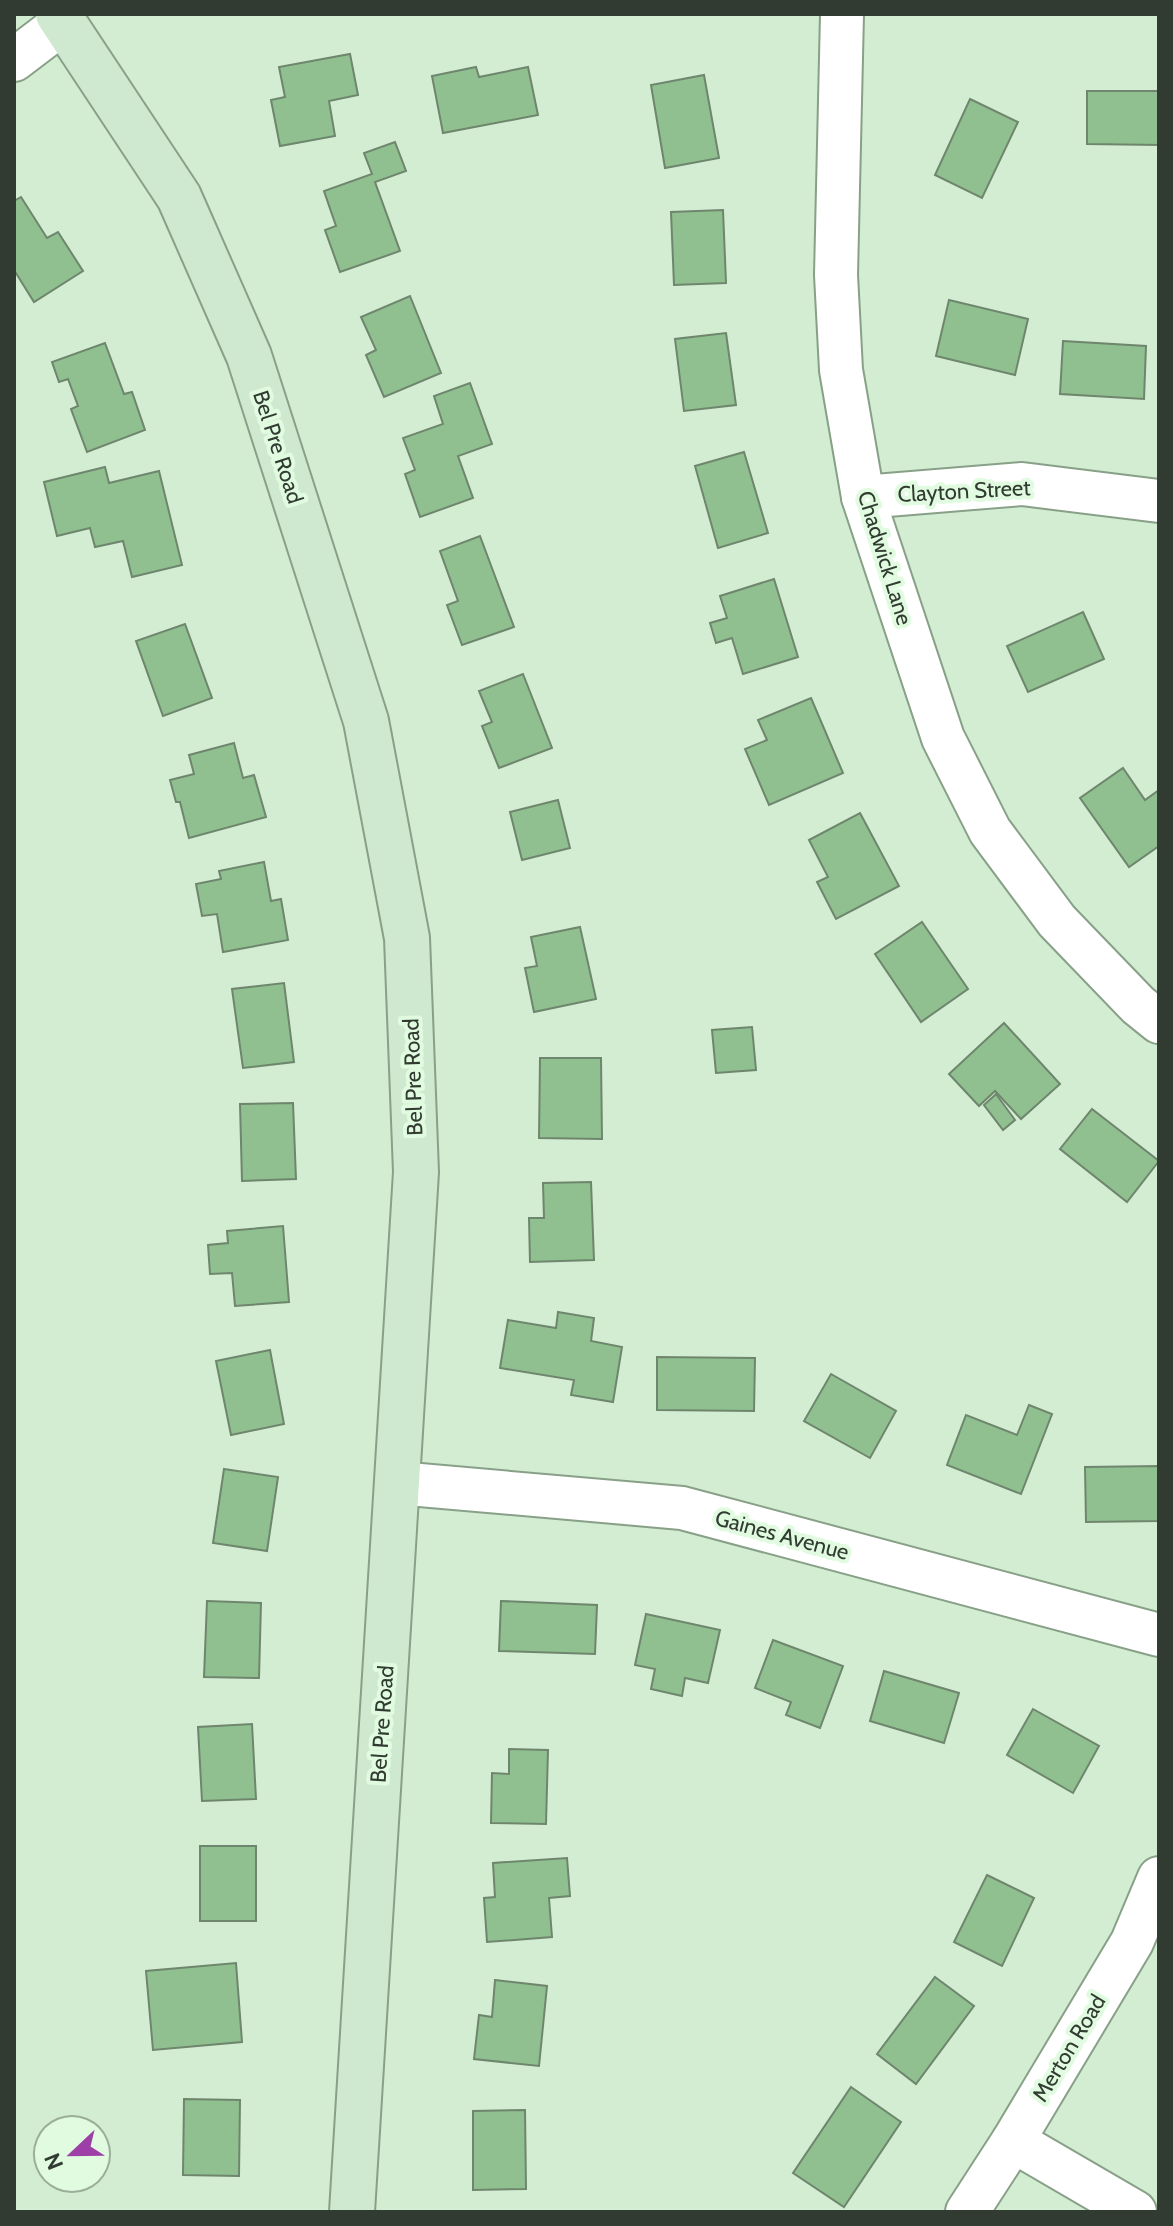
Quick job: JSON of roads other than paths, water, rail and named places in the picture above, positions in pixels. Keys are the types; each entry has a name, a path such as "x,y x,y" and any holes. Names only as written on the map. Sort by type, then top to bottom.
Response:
{"main road":[{"name":"Bel Pre Road","path":"67,17 179,197 249,356 366,721 407,938 416,1172 352,2212"}],"street":[{"name":"Chadwick Lane","path":"842,14 836,275 841,370 863,497 943,738 990,831 1057,921 1138,1005 1159,1022"},
{"path":"14,60 67,17"},
{"name":"Clayton Street","path":"863,497 1022,484 1159,501"},
{"name":"Gaines Avenue","path":"397,1483 682,1508 1159,1635"},
{"name":"Merton Road","path":"967,2212 1132,1942 1159,1878"},
{"path":"1013,2141 1135,2212"}]}
